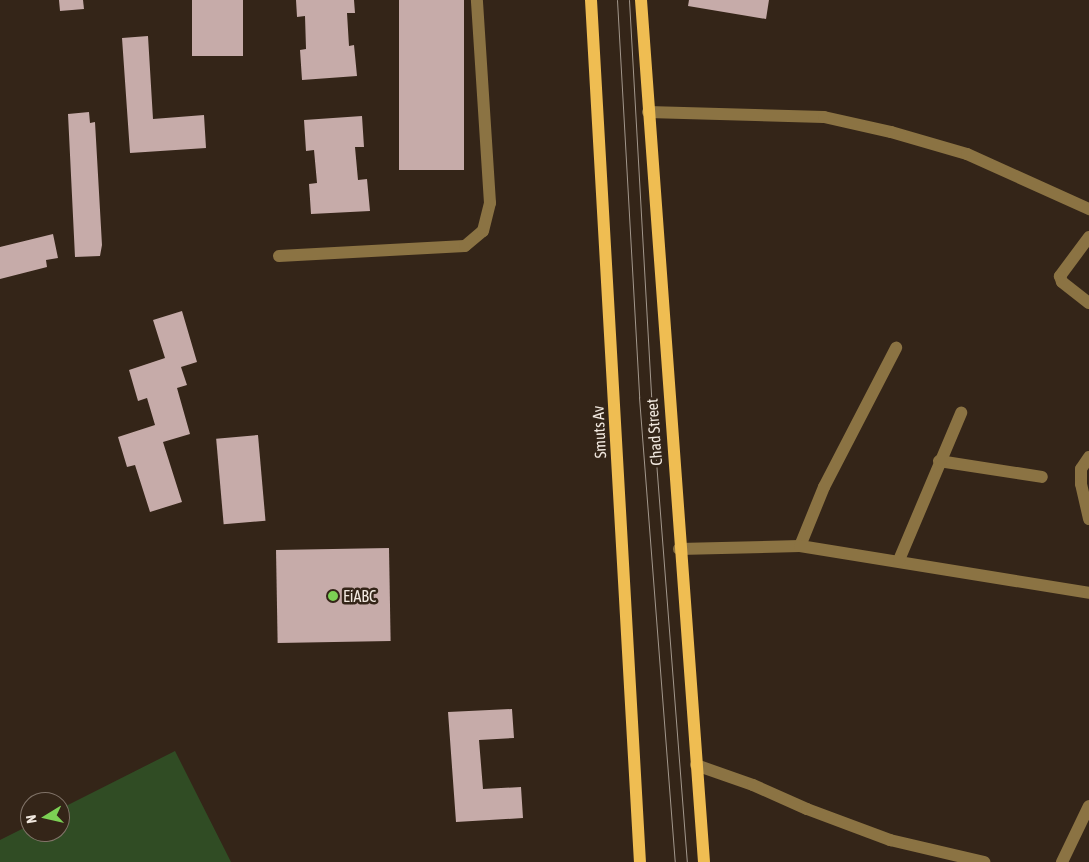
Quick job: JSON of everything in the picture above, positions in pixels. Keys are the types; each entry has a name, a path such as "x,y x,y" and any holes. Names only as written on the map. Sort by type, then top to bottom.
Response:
{"main road":[{"name":"Smuts Av","path":"591,0 640,862"},
{"name":"Chad Street","path":"641,0 679,549 704,862"}],"street":[{"path":"279,256 465,246 483,231 490,203 477,0"},
{"path":"648,112 824,117 891,132 967,154 1089,209"},
{"path":"1089,237 1060,276 1062,282 1089,303"},
{"path":"800,546 824,487 896,348"},
{"path":"900,560 961,413"},
{"path":"1089,457 1081,469 1081,484 1089,519"},
{"path":"940,461 1042,477"},
{"path":"679,549 800,546 900,560 1089,593"},
{"path":"696,765 753,784 807,809 890,840 984,862"},
{"path":"1062,862 1089,806"}],"green space":[{"path":"175,751 231,862 0,862 0,840 20,830 20,842 70,842 70,804"}],"building":[{"path":"59,0 83,0 84,9 60,11"},
{"path":"192,0 243,0 243,56 192,56"},
{"path":"296,0 354,0 355,13 347,13 349,46 354,45 357,76 302,80 300,50 306,49 305,16 297,17"},
{"path":"399,0 464,0 464,170 399,170"},
{"path":"689,0 769,0 766,19 688,6"},
{"path":"148,36 153,119 204,115 206,148 130,153 122,38"},
{"path":"89,112 90,123 95,122 102,245 100,256 75,257 68,114"},
{"path":"362,116 364,147 355,147 358,180 367,179 370,211 311,214 309,184 317,183 314,150 306,151 304,120"},
{"path":"53,234 58,258 46,260 47,267 0,279 0,247"},
{"path":"182,311 197,362 181,367 187,385 177,388 190,434 163,442 182,502 150,512 135,465 127,467 118,437 155,425 147,398 138,401 129,370 165,358 153,320"},
{"path":"258,435 265,521 224,524 216,439"},
{"name":"EiABC","path":"389,548 391,641 278,643 276,550"},
{"path":"512,709 514,738 479,740 483,789 521,787 523,818 456,822 448,712"}],"tram line":[{"path":"617,0 639,397 675,862"},
{"path":"629,0 651,396 687,862"}],"place":[{"name":"EiABC","path":"333,596"}]}
